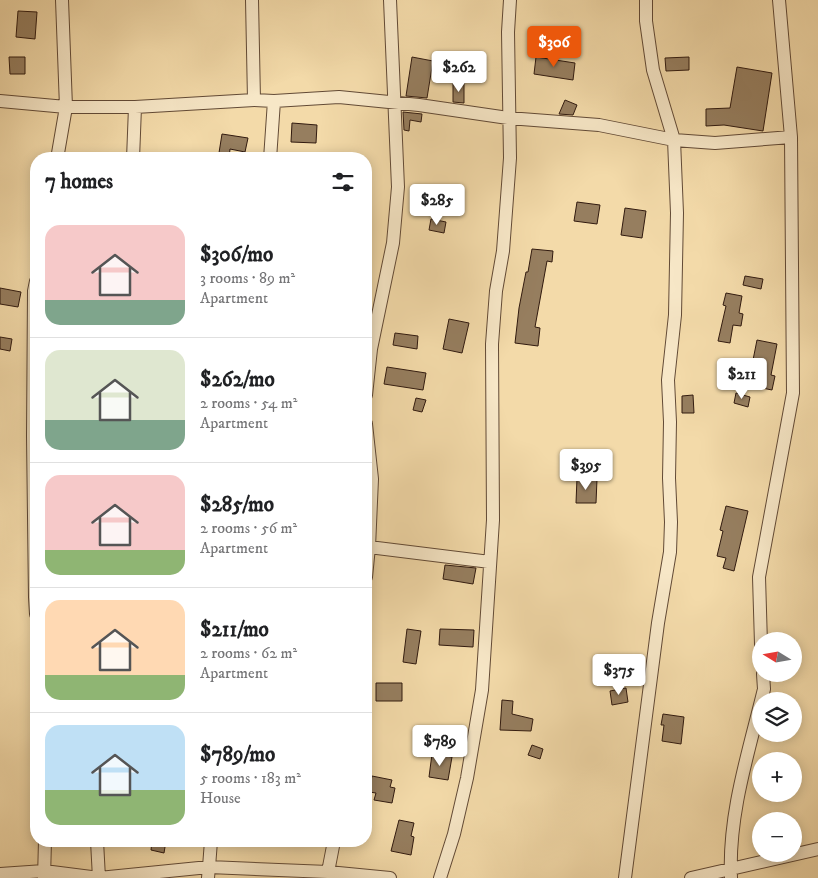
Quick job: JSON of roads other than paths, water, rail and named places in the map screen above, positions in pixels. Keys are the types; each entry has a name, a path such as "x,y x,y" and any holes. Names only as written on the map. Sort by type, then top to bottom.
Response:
{"street":[{"path":"58,152 66,107 62,0"},
{"path":"252,0 254,100"},
{"path":"372,340 393,242 398,187 390,0"},
{"path":"440,878 454,834 467,778 482,690 493,520 492,344 496,291 503,251 510,158 508,32 510,0"},
{"path":"625,878 653,659 670,552 671,522 668,380 675,315 678,213 674,140 653,70 646,21 646,0"},
{"path":"761,632 759,577 793,393 791,137 779,0"},
{"path":"0,101 66,107 135,107 339,97 394,102 508,118 599,124 674,140 715,143 791,137"},
{"path":"270,152 274,101"},
{"path":"132,152 135,107"},
{"path":"372,547 490,562"},
{"path":"731,873 730,845 735,807 764,690 764,682"},
{"path":"44,874 45,847"},
{"path":"97,847 99,878"},
{"path":"209,872 211,847"},
{"path":"327,875 333,847"},
{"path":"690,878 731,873 818,849"},
{"path":"0,874 44,874 99,878 209,872 390,878"}]}
